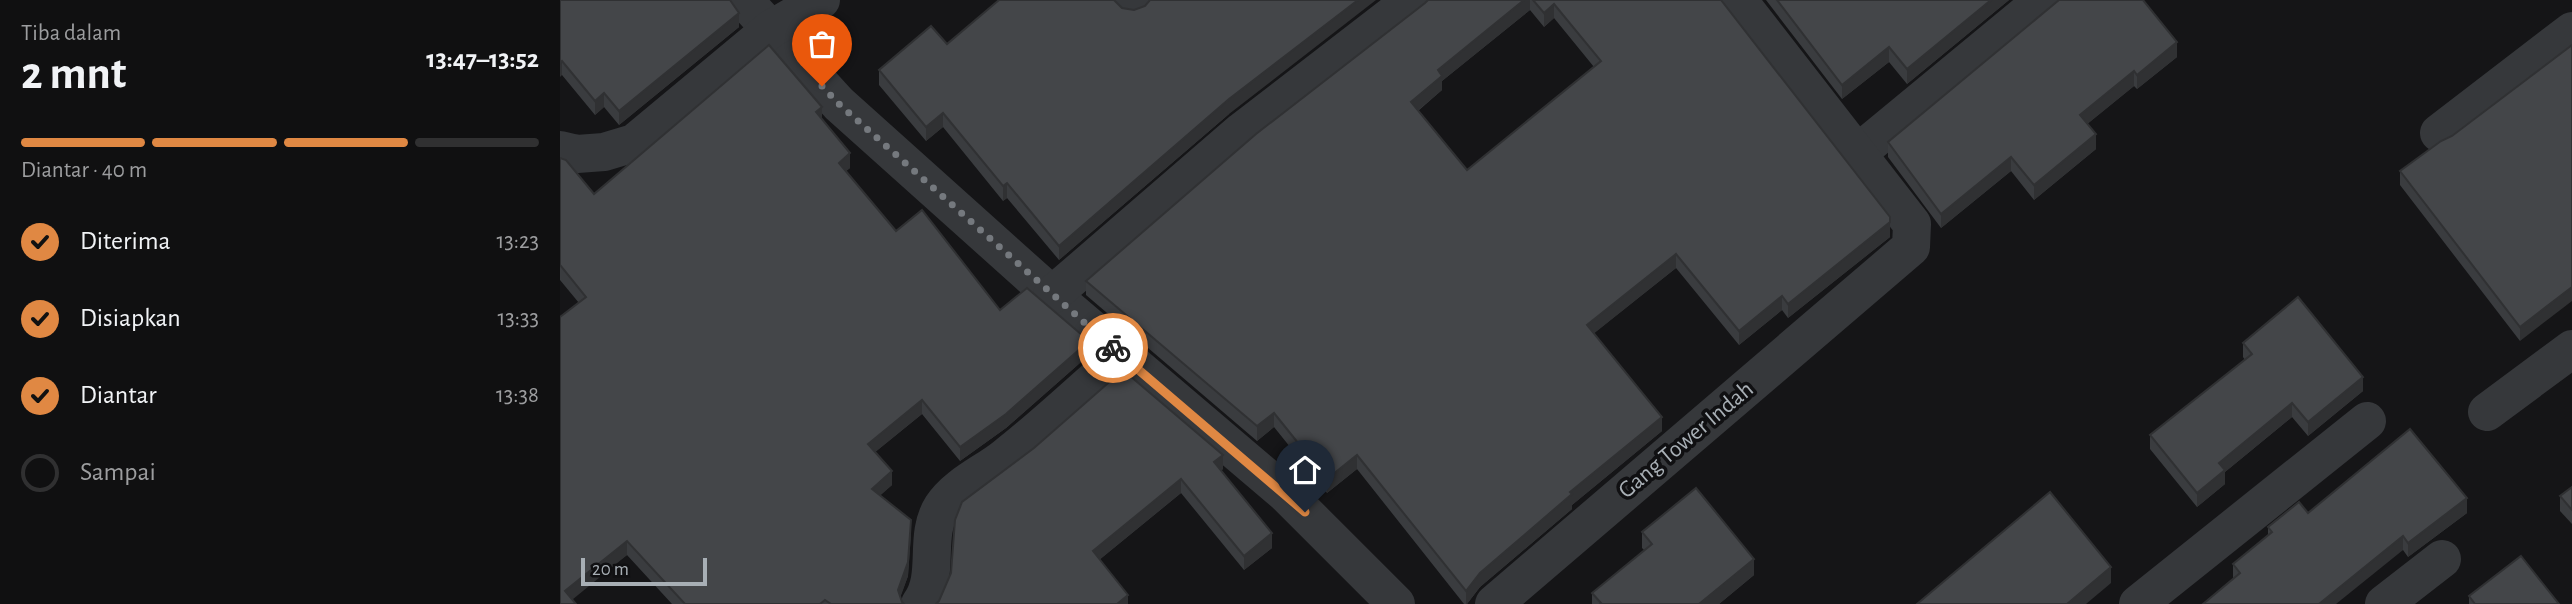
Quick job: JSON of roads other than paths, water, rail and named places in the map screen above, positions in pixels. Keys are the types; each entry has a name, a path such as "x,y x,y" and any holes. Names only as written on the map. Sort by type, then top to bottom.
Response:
{"street":[{"path":"744,0 839,104 1052,295 1286,494 1396,604"},
{"path":"560,150 577,154 604,152 634,143 771,29 821,0"},
{"path":"1052,295 1242,131 1412,0"},
{"name":"Gang Tower Indah","path":"1493,604 1911,247 1912,224 1859,152 1738,0"},
{"path":"1859,152 2043,0"},
{"path":"2439,133 2572,31"},
{"path":"2487,412 2572,349"},
{"path":"920,604 931,574 931,536 941,508 953,494 1006,456 1122,356"},
{"path":"2138,604 2367,421"},
{"path":"2384,604 2442,559"}]}
